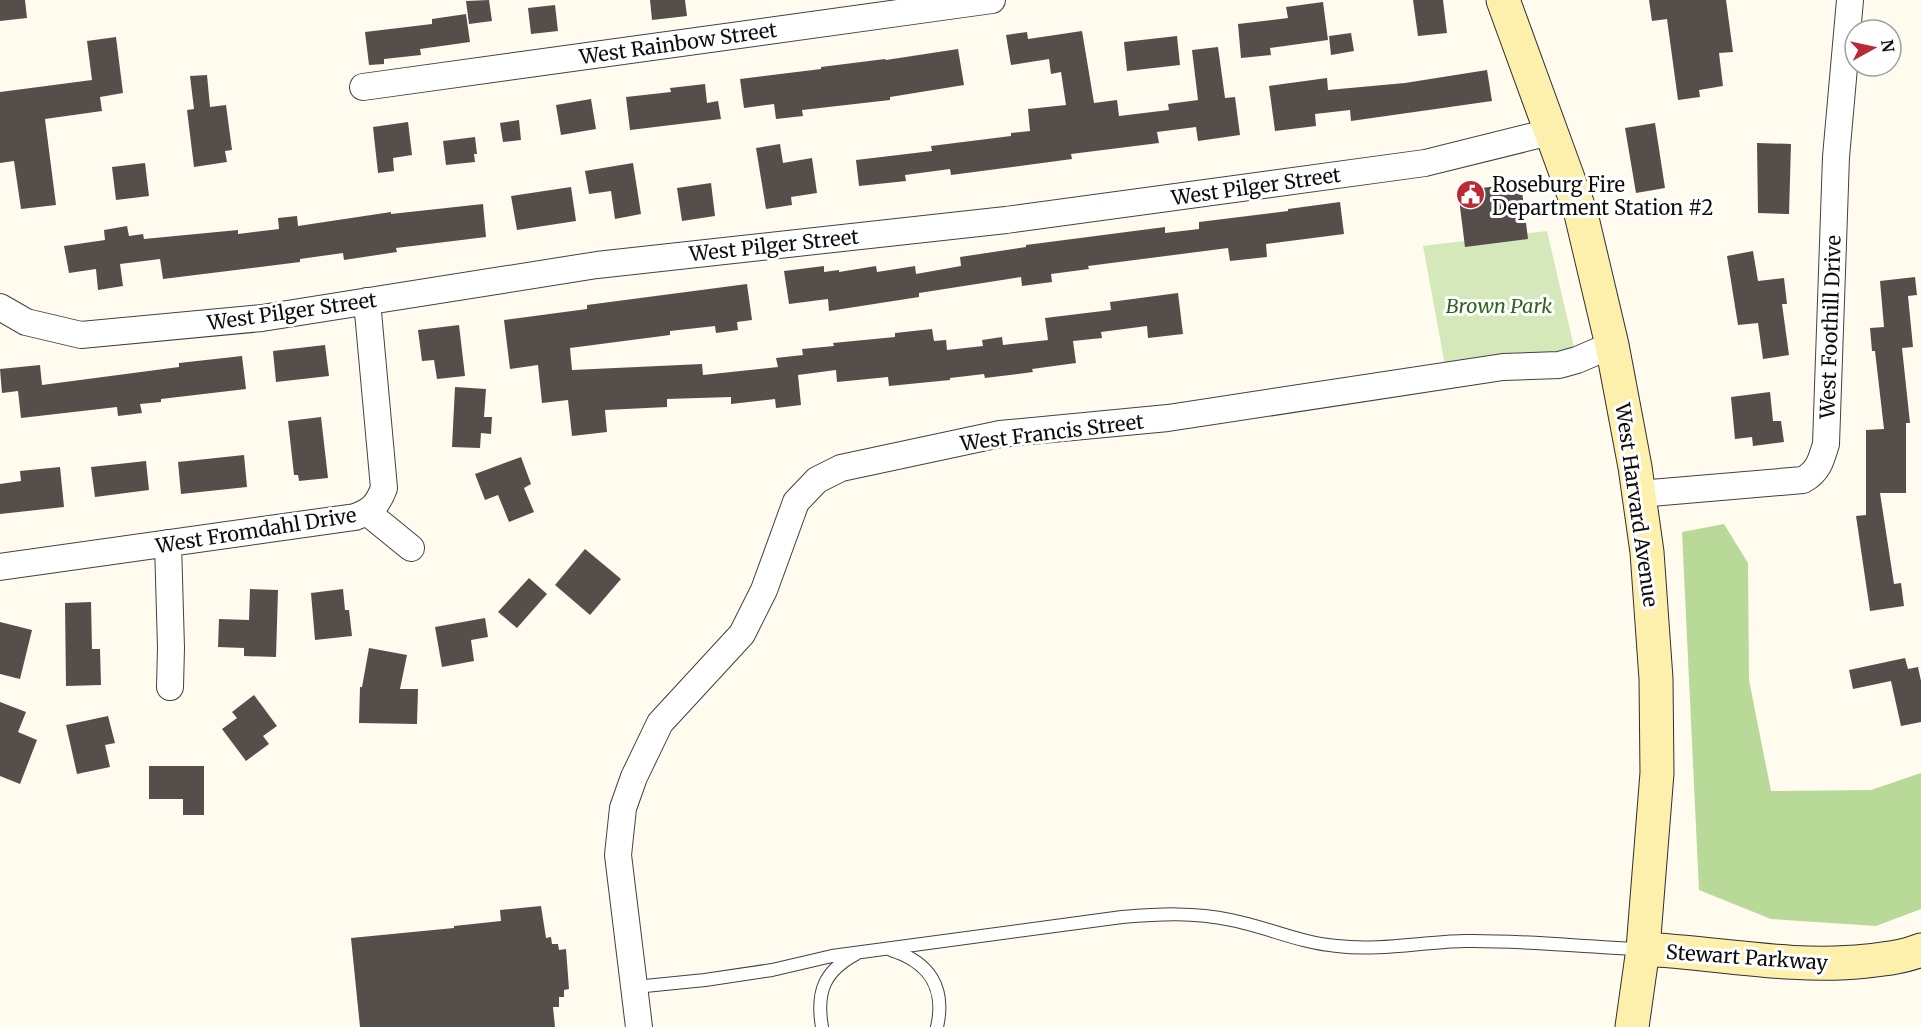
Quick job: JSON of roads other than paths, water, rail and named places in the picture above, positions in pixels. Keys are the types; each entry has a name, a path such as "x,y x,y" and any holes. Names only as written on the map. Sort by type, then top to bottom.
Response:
{"main road":[{"name":"West Harvard Avenue","path":"1503,0 1581,214 1612,345 1639,494 1654,622 1657,734 1654,827 1643,949 1632,1027"},
{"name":"Stewart Parkway","path":"1643,949 1798,964 1872,960 1921,950"}],"street":[{"name":"West Rainbow Street","path":"363,87 992,0"},
{"name":"West Foothill Drive","path":"1639,494 1803,480 1814,474 1821,463 1826,444 1836,157 1850,0"},
{"name":"West Pilger Street","path":"0,307 26,322 81,335 262,318 597,265 1006,220 1425,163 1550,132"},
{"name":"West Fromdahl Drive","path":"0,567 356,517 368,513 379,502 384,488 367,301"},
{"name":"West Francis Street","path":"639,1027 618,855 623,808 634,777 660,723 742,634 764,590 796,502 817,480 841,468 1000,434 1168,418 1503,367 1558,365 1577,360 1612,345"},
{"path":"368,513 411,548"},
{"path":"168,543 170,687"}],"lane":[{"path":"635,987 772,970 832,956 887,948 1122,917 1166,914 1202,915 1233,920 1316,943 1338,946 1512,941 1643,949"},
{"path":"887,948 907,955 929,971 938,999 937,1027"},
{"path":"822,1027 819,999 828,976 838,966 861,952"}],"place":[{"name":"Roseburg Fire Department Station #2","path":"1471,195"}],"park label":[{"name":"Brown Park","path":"1499,305"}]}
